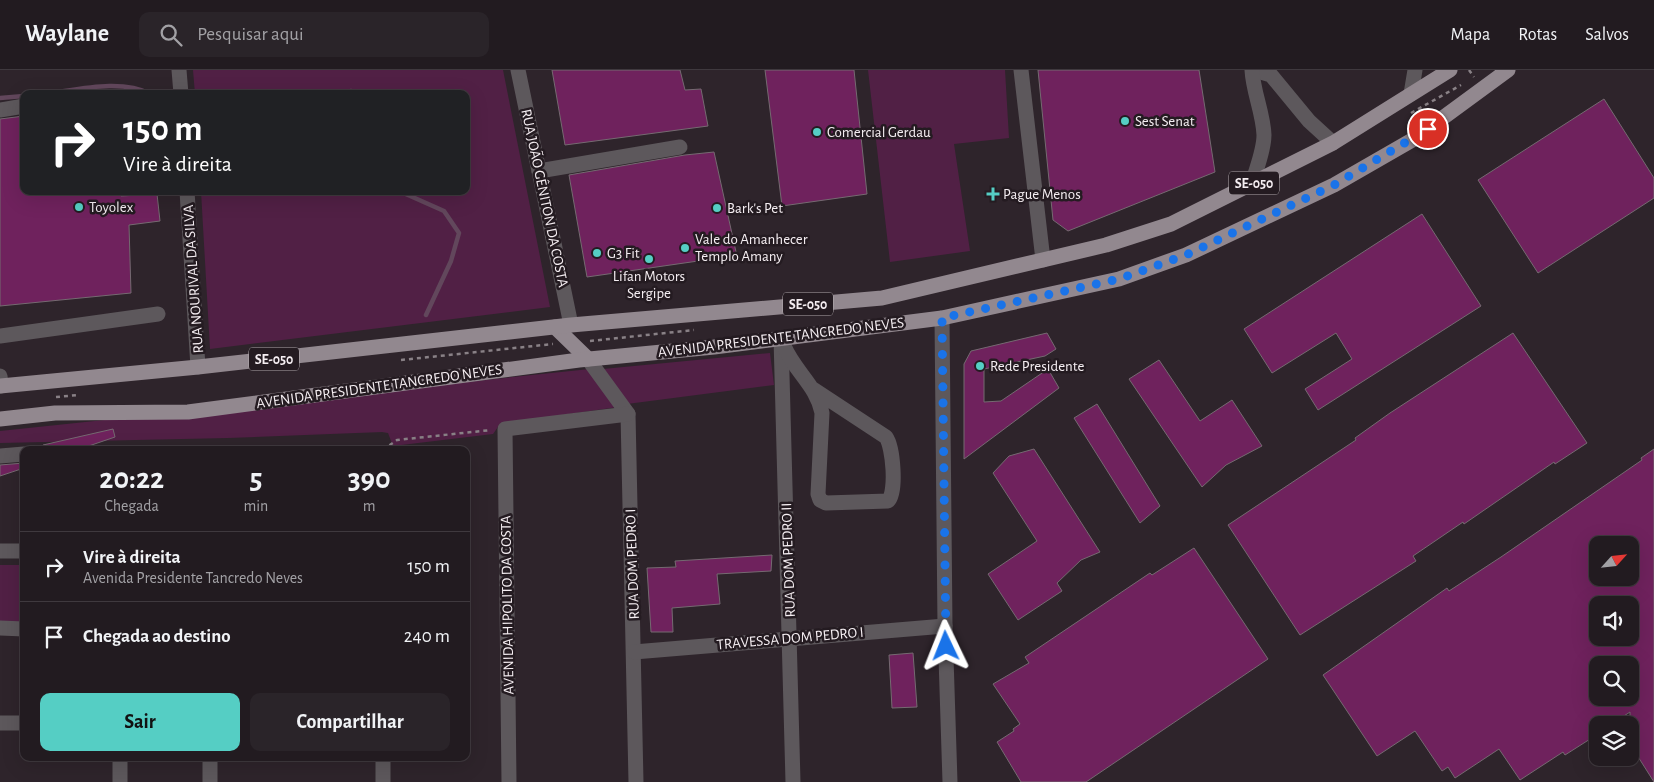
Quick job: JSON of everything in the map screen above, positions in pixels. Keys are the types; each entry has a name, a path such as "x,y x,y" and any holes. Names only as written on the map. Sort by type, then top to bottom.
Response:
{"main road":[{"name":"AVENIDA PRESIDENTE TANCREDO NEVES","path":"0,382 198,367 555,327 882,298 1106,245 1171,224 1333,143 1450,70"},
{"name":"AVENIDA PRESIDENTE TANCREDO NEVES","path":"0,419 55,413 188,412 594,358 942,318 1119,279 1186,255 1334,185 1406,143 1508,70"},
{"path":"571,326 579,342"},
{"path":"555,327 579,342 594,358"}],"street":[{"path":"179,70 180,90"},
{"name":"RUA JOÃO GÊNITON DA COSTA","path":"518,70 571,326"},
{"path":"1021,70 1042,260"},
{"path":"1252,184 1264,138 1260,108 1252,87 1253,70 1272,75 1309,122 1333,143"},
{"path":"1411,94 1415,70"},
{"path":"0,110 20,107"},
{"path":"539,171 680,147"},
{"name":"RUA NOURIVAL DA SILVA","path":"187,195 198,367"},
{"path":"0,336 158,314"},
{"path":"942,318 945,626 950,782"},
{"path":"781,338 792,363 820,400 822,413 819,498 826,503 888,501 893,492 891,444 886,437 813,389"},
{"name":"RUA DOM PEDRO II","path":"781,338 793,782"},
{"path":"505,429 628,414 594,358"},
{"name":"RUA DOM PEDRO I","path":"628,414 636,782"},
{"name":"AVENIDA HIPOLITO DA COSTA","path":"505,429 509,782"},
{"path":"0,456 20,454"},
{"path":"0,551 20,551"},
{"name":"TRAVESSA DOM PEDRO I","path":"634,652 945,626"},
{"path":"0,628 20,629"},
{"path":"0,723 20,723"},
{"path":"120,761 120,782"},
{"path":"210,761 210,782"},
{"path":"383,761 383,782"}],"path":[{"path":"391,361 694,330"},
{"path":"47,398 85,394"},
{"path":"389,446 397,440 505,429"}],"shaded area":[{"path":"193,70 503,70 550,307 210,349 201,195 470,195 470,90 195,90"},
{"path":"868,70 1005,70 1009,138 954,144 970,251 890,262"},
{"path":"770,353 774,385 627,404 603,369"},
{"path":"590,369 618,407 500,424 493,434 393,446 388,433 382,432 228,438 0,443 0,431"},
{"path":"0,565 19,565 20,623 0,623"}],"building":[{"path":"552,70 680,70 685,90 701,89 708,126 565,145"},
{"name":"Comercial Gerdau","path":"765,70 854,70 867,194 782,206"},
{"name":"Sest Senat","path":"1038,70 1199,70 1215,172 1068,231 1053,220"},
{"path":"1604,99 1654,178 1654,198 1538,273 1478,180"},
{"name":"Toyolex","path":"20,116 20,195 157,195 160,221 129,225 131,293 0,306 0,119"},
{"path":"714,152 738,261 720,263 719,258 587,277 569,175 685,155"},
{"path":"1422,214 1481,306 1318,410 1305,389 1352,359 1336,333 1272,373 1244,329"},
{"path":"1047,333 1056,349 1045,356 984,369 984,402 1001,401 1048,369 1059,388 964,459 964,364 971,351"},
{"path":"1513,333 1587,443 1555,464 1554,462 1464,524 1463,522 1413,556 1416,561 1300,635 1228,525 1356,440 1355,438 1390,413"},
{"path":"1159,360 1200,421 1232,400 1262,446 1226,465 1202,487 1129,379"},
{"path":"1097,404 1160,506 1140,523 1074,418"},
{"path":"113,429 115,437 89,446 43,445"},
{"path":"1034,449 1100,552 1081,560 1057,583 1062,591 1018,620 988,574 1037,541 993,473 1009,456"},
{"path":"1654,449 1654,782 1639,758 1639,716 1630,716 1630,712 1624,716 1589,716 1589,740 1565,755 1563,752 1520,780 1499,749 1455,778 1448,767 1442,771 1415,731 1377,756 1323,675 1447,588 1449,591 1501,557 1642,460 1641,458"},
{"path":"20,463 20,469 0,476 0,465"},
{"path":"1194,548 1268,659 1086,782 1021,782 997,742 1014,731 1013,729 1020,724 993,684 1029,663 1025,657 1150,573 1152,575"},
{"path":"772,555 771,571 717,574 720,604 672,608 673,632 651,632 647,568 676,567 675,561"},
{"path":"913,653 917,707 892,708 889,655"}],"waterway":[{"path":"71,90 98,86 126,87 141,90"},
{"path":"0,98 20,96"},
{"path":"408,195 444,211 459,233 451,261 426,315"}],"place":[{"name":"Sest Senat","path":"1125,121"},
{"name":"Comercial Gerdau","path":"817,132"},
{"name":"Pague Menos","path":"993,194"},
{"name":"Toyolex","path":"79,207"},
{"name":"Bark's Pet","path":"717,208"},
{"name":"Vale do Amanhecer Templo Amany","path":"685,248"},
{"name":"G3 Fit","path":"597,253"},
{"name":"Lifan Motors Sergipe","path":"649,259"},
{"name":"Rede Presidente","path":"980,366"}],"route":[{"path":"946,646 942,318 1119,279 1186,255 1334,185 1428,129"}]}
